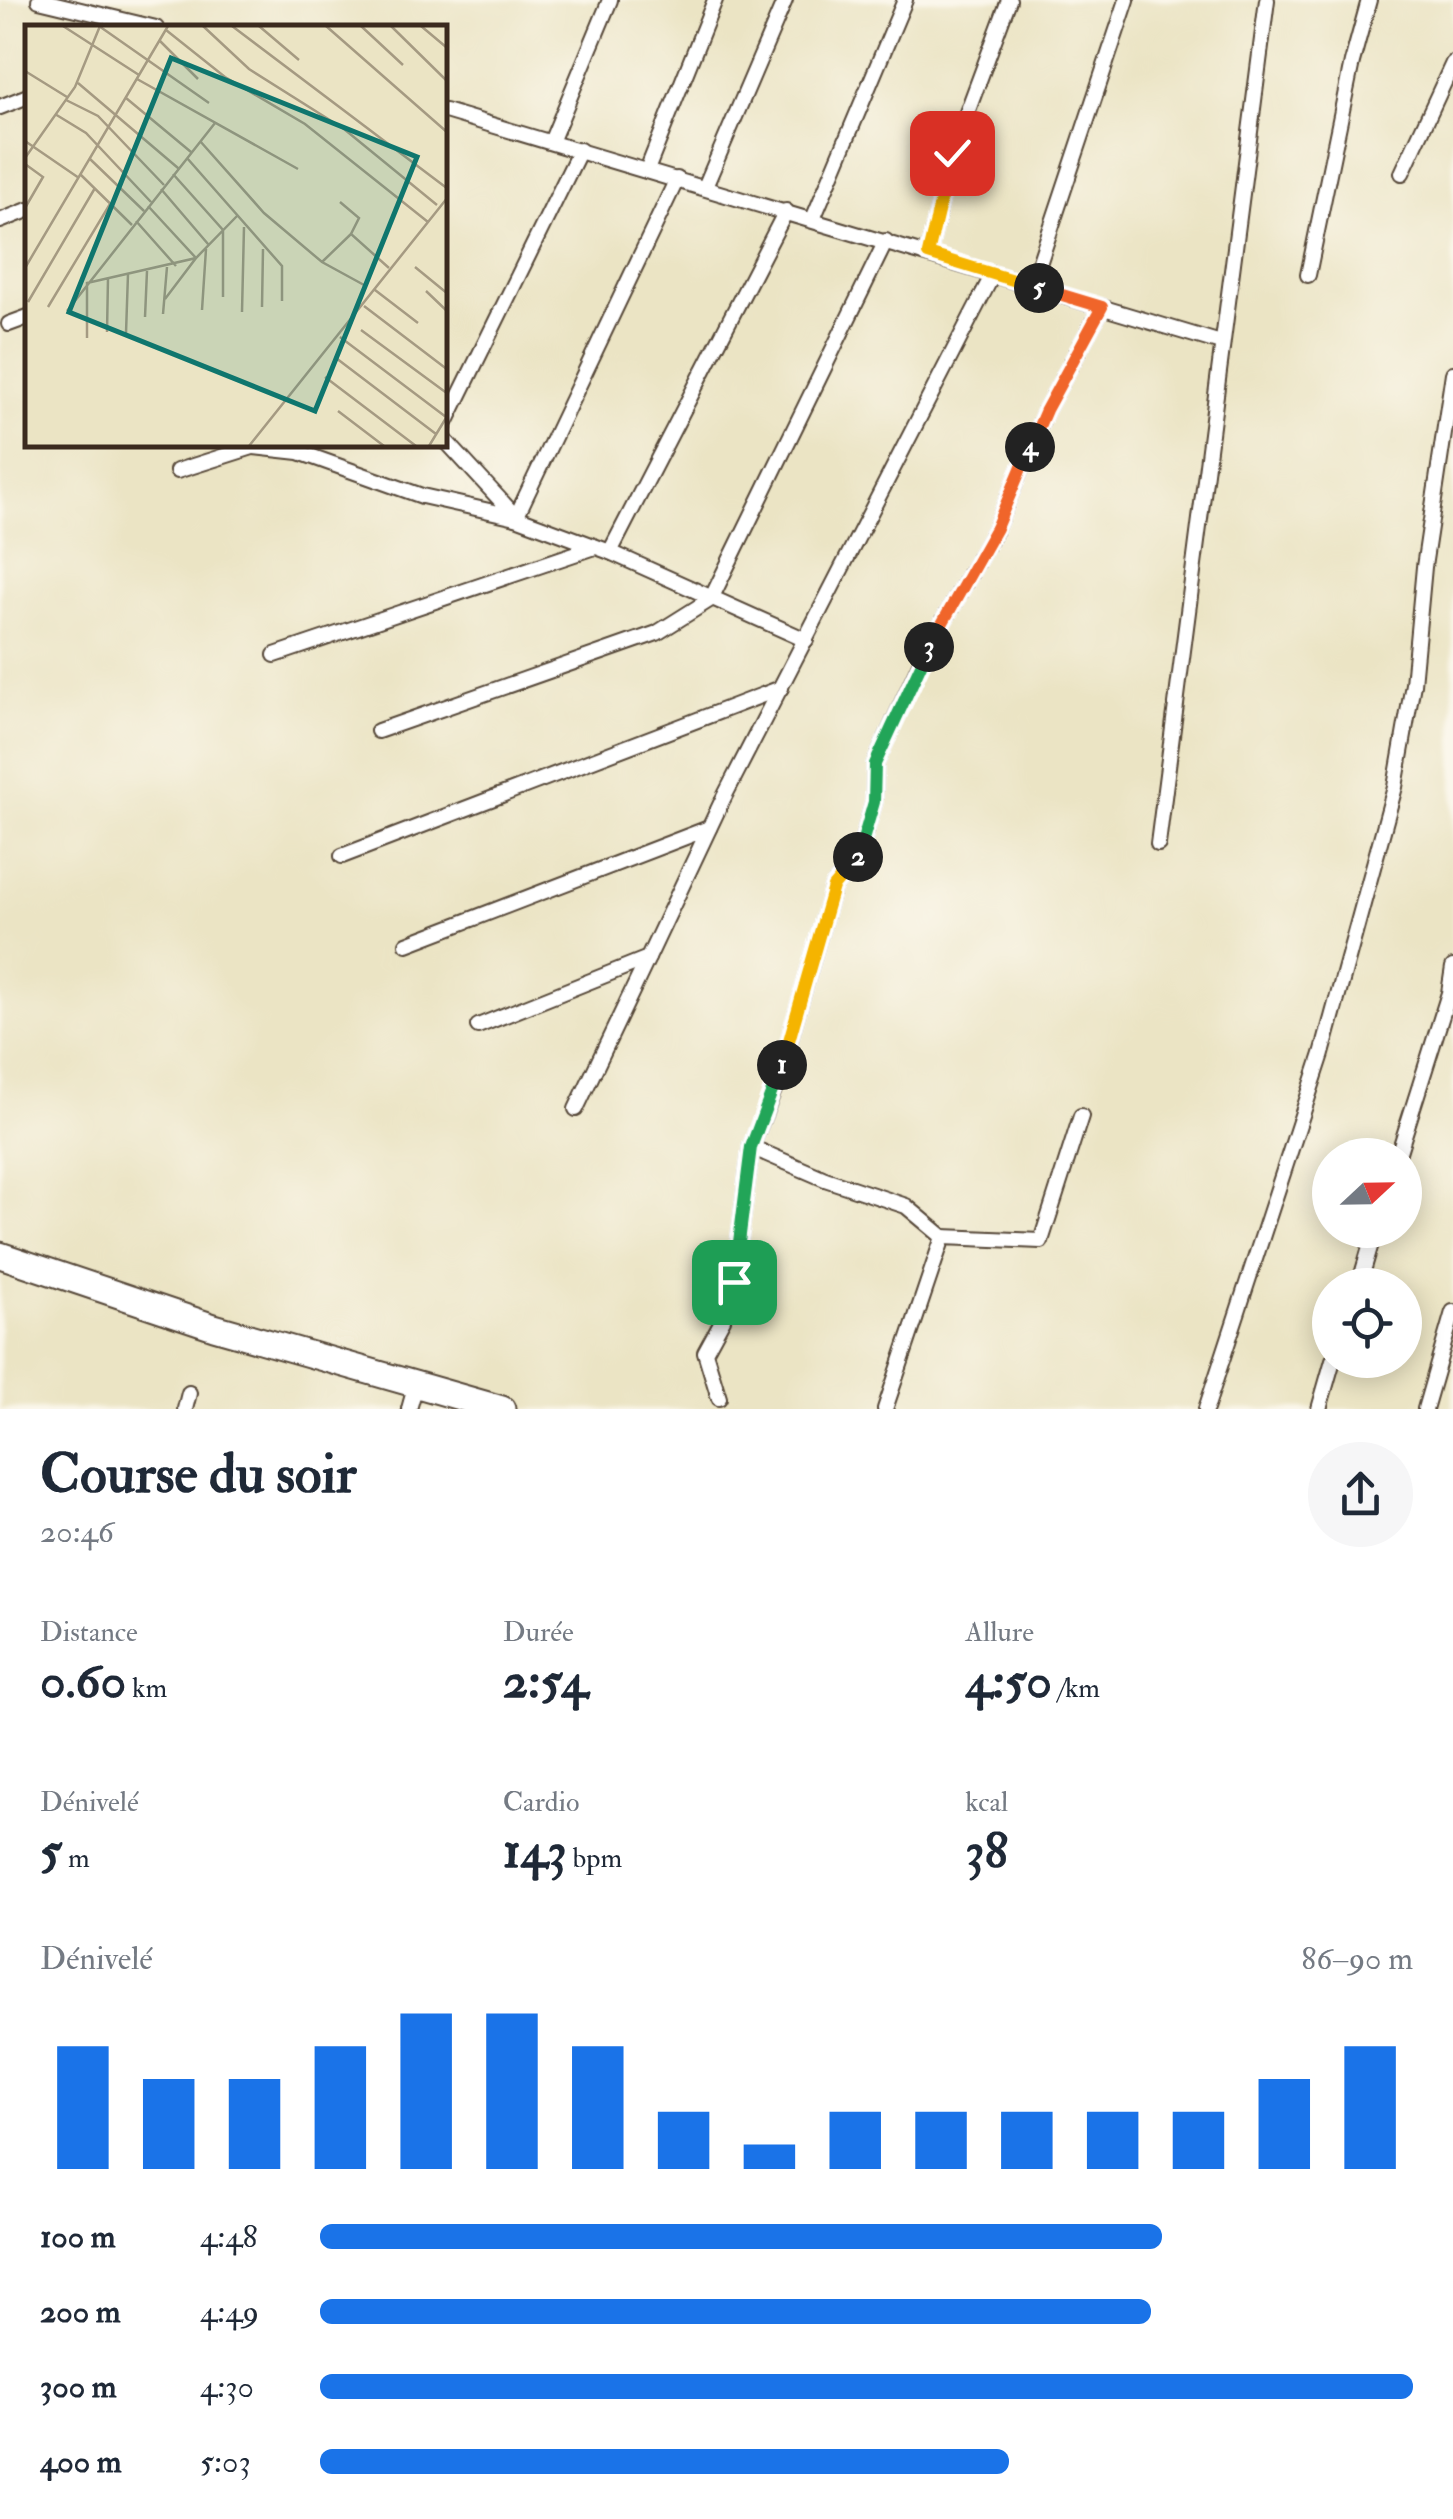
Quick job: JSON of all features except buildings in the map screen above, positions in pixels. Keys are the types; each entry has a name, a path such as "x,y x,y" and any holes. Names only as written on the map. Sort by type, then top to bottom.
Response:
{"highway":[{"path":"0,1254 412,1397 502,1409"}],"street":[{"path":"39,0 143,25"},
{"path":"550,142 610,0"},
{"path":"647,170 715,0"},
{"path":"705,187 785,0"},
{"path":"812,219 904,0"},
{"path":"928,254 952,153 1010,0"},
{"path":"1032,285 1127,0"},
{"path":"1158,844 1267,0"},
{"path":"1308,275 1352,62 1369,0"},
{"path":"1402,173 1453,63"},
{"path":"0,107 25,97"},
{"path":"448,112 1221,343"},
{"path":"448,419 580,150"},
{"path":"516,518 677,179"},
{"path":"0,220 25,211"},
{"path":"275,655 603,550 786,211"},
{"path":"378,732 657,633 711,599 886,241"},
{"path":"576,1108 709,828 993,274"},
{"path":"719,1398 705,1352 723,1318 734,1282 751,1147 778,1080 833,887 858,856 874,802 875,764 922,659 996,528 1046,410 1102,307"},
{"path":"9,324 25,318"},
{"path":"1206,1409 1322,1054 1395,787 1413,684 1424,567 1453,373"},
{"path":"448,443 516,518"},
{"path":"176,472 251,448"},
{"path":"271,448 299,452 422,496 516,518 603,550 806,640"},
{"path":"342,856 781,688"},
{"path":"406,944 709,828"},
{"path":"478,1026 648,958"},
{"path":"1403,1138 1449,993 1453,967"},
{"path":"751,1147 825,1179 906,1206 944,1237 1041,1242 1081,1116"},
{"path":"886,1409 944,1237"},
{"path":"1425,1409 1453,1312"},
{"path":"1319,1409 1327,1378"},
{"path":"185,1409 190,1393"}],"route":[{"path":"734,1282 751,1147 778,1080 833,887 858,856 874,802 875,764 922,659 996,528 1046,410 1102,307 928,254 952,153"}]}
